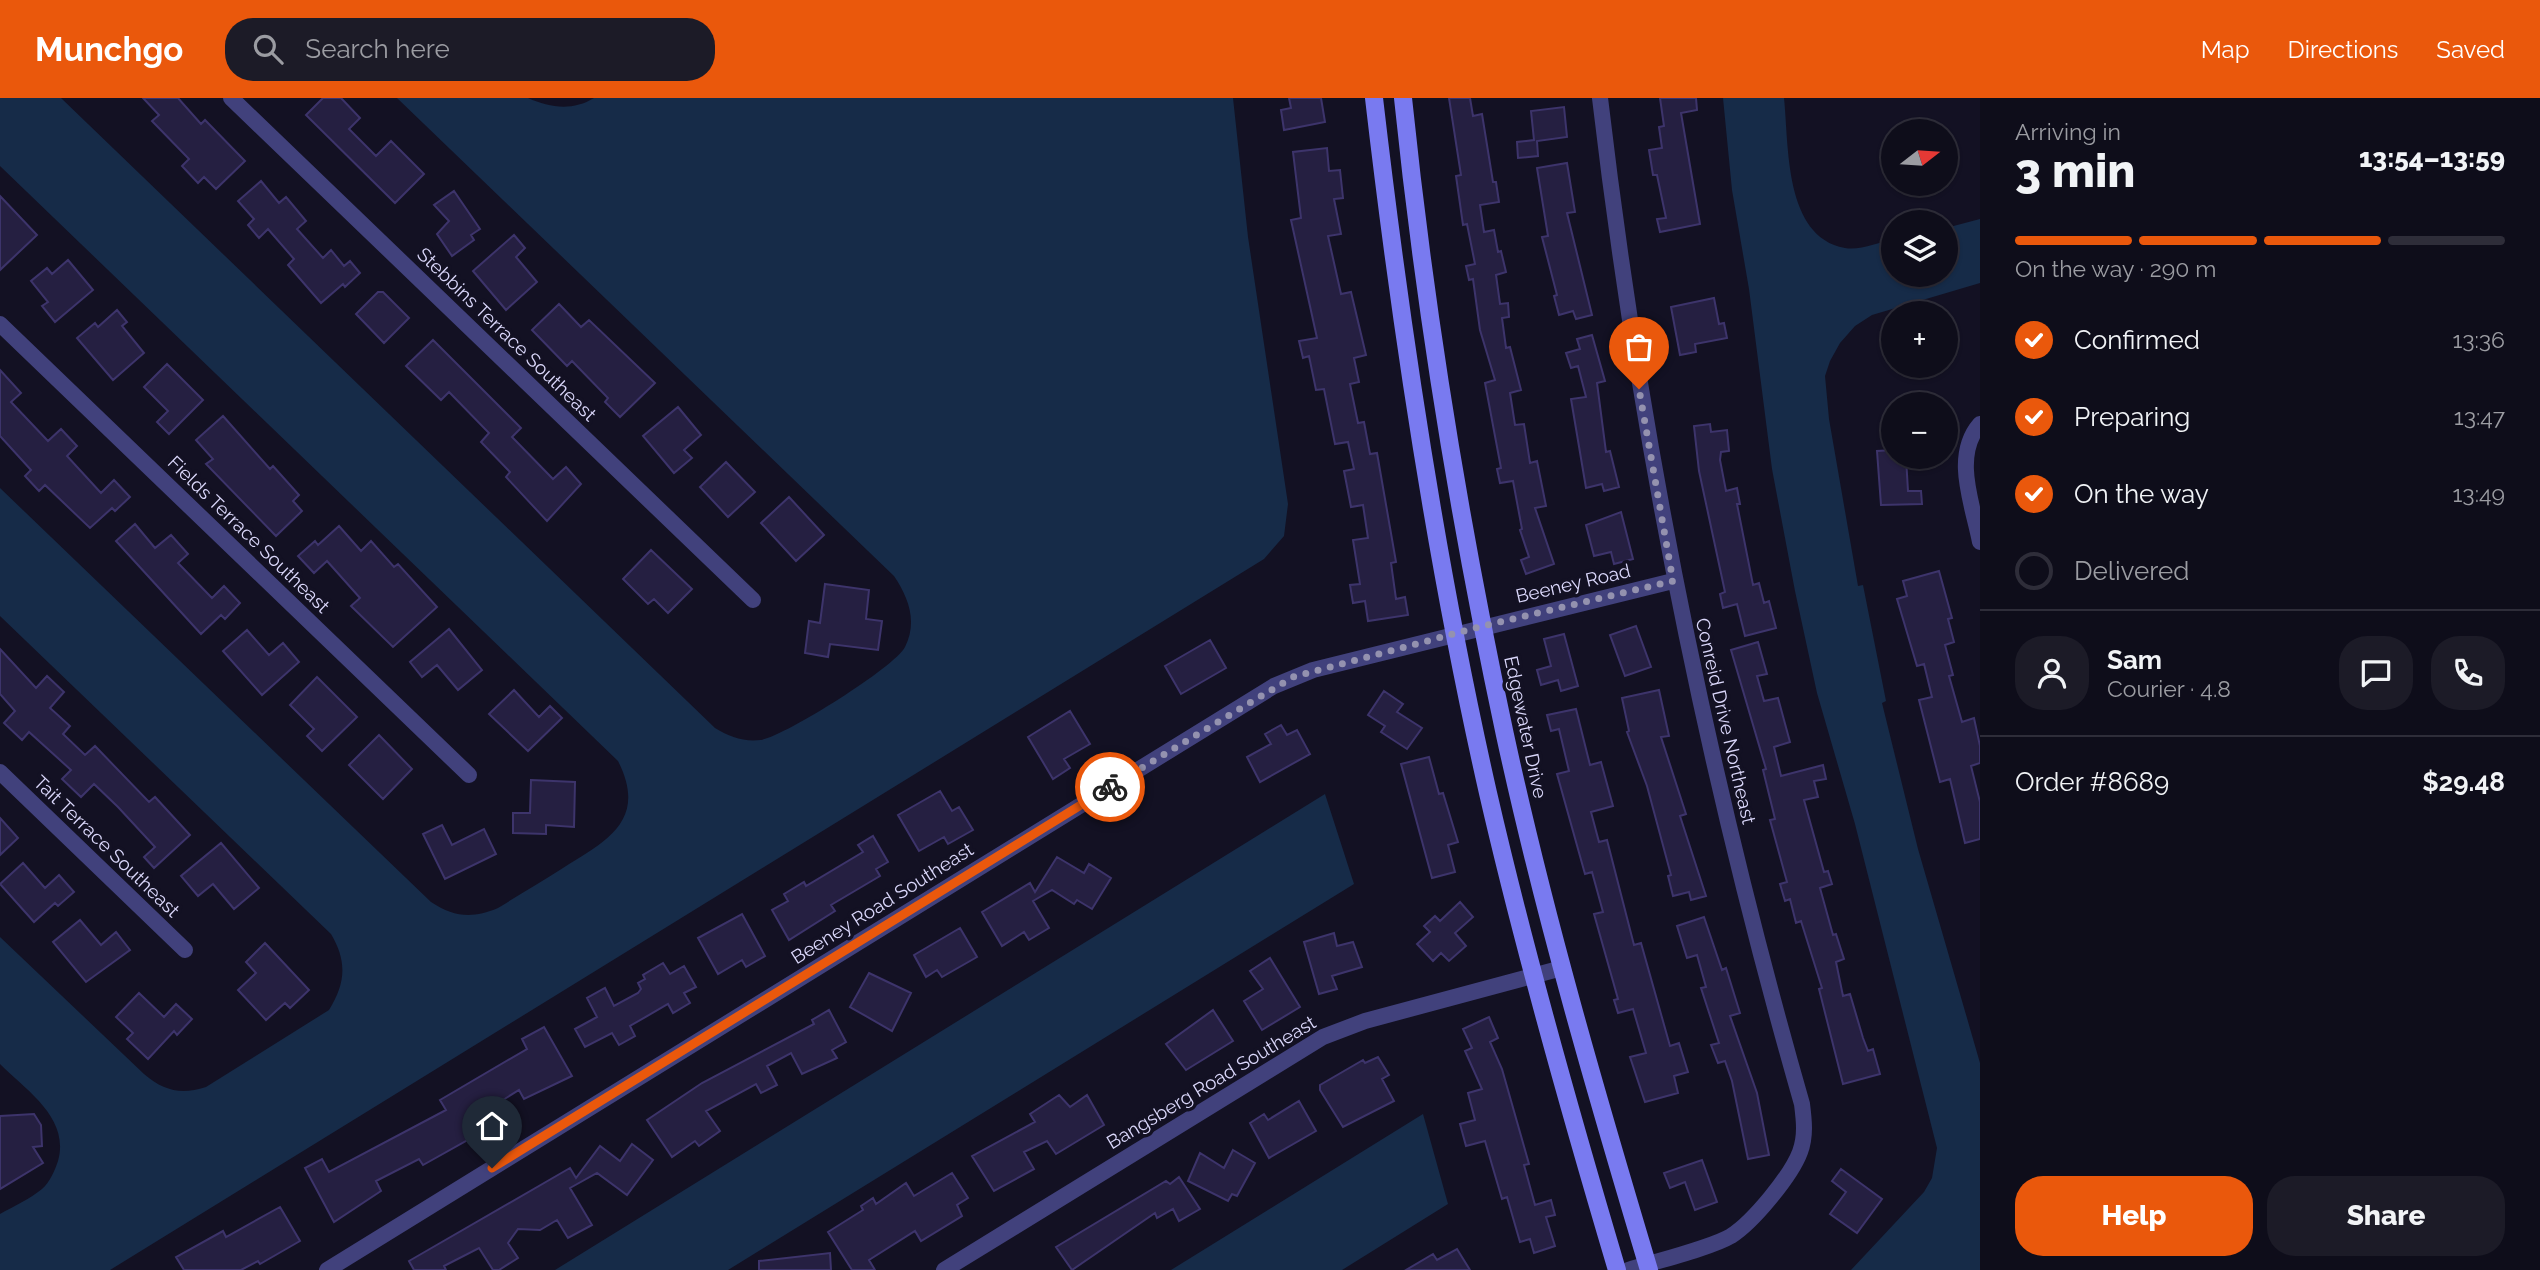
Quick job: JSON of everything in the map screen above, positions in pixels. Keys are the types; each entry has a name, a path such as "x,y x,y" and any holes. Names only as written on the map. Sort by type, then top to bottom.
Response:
{"street":[{"name":"Stebbins Terrace Southeast","path":"231,98 753,600"},
{"path":"1374,98 1425,468 1487,790 1532,976 1617,1270"},
{"name":"Edgewater Drive","path":"1403,98 1433,340 1505,736 1562,968 1648,1267"},
{"name":"Conreid Drive Northeast","path":"1600,98 1624,291 1673,581 1725,817 1802,1104 1805,1127 1801,1150 1791,1169 1748,1222 1730,1237 1648,1267 1628,1270"},
{"path":"1380,155 1409,153"},
{"name":"Fields Terrace Southeast","path":"0,324 469,775"},
{"path":"1980,424 1972,433 1965,453 1966,474 1980,542"},
{"name":"Beeney Road","path":"1483,626 1673,581"},
{"name":"Beeney Road Southeast","path":"327,1270 1274,686 1313,670 1483,626"},
{"name":"Tait Terrace Southeast","path":"0,772 185,950"},
{"name":"Bangsberg Road Southeast","path":"944,1270 1323,1037 1364,1021 1562,968"}],"water":[{"path":"0,98 61,98 715,728 737,738 761,740 774,736 814,714 897,657 905,647 911,628 910,610 899,584 894,576 397,98 528,98 561,107 578,105 594,98 1233,98 1248,237 1288,504 1284,536 1264,559 110,1270 0,1270 0,1214 45,1186 57,1164 60,1146 58,1132 44,1106 0,1064 0,937 144,1074 166,1088 181,1091 206,1087 329,1010 339,991 342,963 331,934 0,616 0,488 439,907 463,915 480,914 498,908 608,838 625,814 628,799 626,781 618,761 0,166"},
{"path":"1723,98 1784,98 1789,164 1800,208 1810,227 1825,240 1851,249 1881,242 1881,287 1958,287 1958,225 1980,219 1980,283 1919,301 1881,301 1881,312 1855,326 1840,343 1825,376 1829,419 1858,586 1863,585 1886,701 1882,703 1918,849 1980,1063 1980,1270 1851,1270 1924,1192 1932,1178 1937,1148 1855,824 1817,693 1795,591 1772,469 1749,289 1732,190"},
{"path":"1325,794 1354,884 728,1270 555,1270"},
{"path":"1423,1114 1448,1204 1342,1270 1171,1270"}],"building":[{"path":"143,98 178,98 201,124 205,120 245,161 216,189 204,177 198,183 182,166 189,159 152,121 159,115"},
{"path":"323,98 341,98 360,118 349,129 376,156 391,141 424,174 395,203 306,115"},
{"path":"1289,98 1321,98 1325,122 1284,130 1281,110 1291,108"},
{"path":"1449,98 1470,98 1473,116 1482,114 1493,182 1496,182 1499,202 1480,205 1484,232 1494,230 1498,252 1501,251 1506,272 1496,275 1500,304 1508,303 1509,317 1502,318 1506,348 1510,347 1521,390 1510,393 1515,425 1524,424 1530,463 1537,461 1546,506 1535,508 1554,564 1526,574 1521,560 1529,557 1520,530 1522,529 1513,481 1500,483 1497,469 1501,468 1485,383 1495,380 1480,330 1473,279 1469,280 1466,266 1475,264 1467,224 1463,225 1456,176 1461,175"},
{"path":"1660,98 1696,98 1697,110 1681,113 1700,224 1660,232 1657,219 1666,218 1657,175 1653,175 1649,150 1662,148 1659,127 1664,126"},
{"path":"1564,107 1567,137 1537,141 1538,156 1518,158 1517,142 1534,140 1531,111"},
{"path":"1327,148 1329,171 1340,170 1343,198 1334,199 1341,234 1328,236 1341,294 1351,292 1366,355 1354,358 1359,382 1350,384 1358,423 1364,422 1370,454 1377,453 1396,562 1391,563 1396,599 1405,597 1408,615 1368,621 1365,601 1353,603 1350,585 1360,584 1353,540 1368,538 1363,505 1351,507 1344,471 1354,469 1348,442 1335,444 1324,389 1316,390 1309,356 1303,358 1299,341 1317,338 1291,220 1301,218 1293,152"},
{"path":"1567,163 1575,212 1567,213 1592,315 1576,319 1573,311 1559,315 1554,296 1557,295 1542,237 1548,236 1537,168"},
{"path":"261,181 279,203 286,197 306,221 297,229 323,258 331,250 344,266 350,261 360,273 321,303 288,265 294,259 268,229 259,238 248,225 254,219 238,201"},
{"path":"454,191 480,229 471,235 474,240 452,256 437,234 449,221 434,205"},
{"path":"0,196 37,235 0,270"},
{"path":"514,235 525,248 516,257 537,282 506,310 473,271"},
{"path":"68,260 93,290 55,322 42,306 48,302 31,281 47,268 52,274"},
{"path":"378,292 383,292 409,318 384,343 356,314"},
{"path":"1714,298 1719,324 1724,323 1727,338 1695,344 1696,352 1680,355 1671,307"},
{"path":"559,304 581,327 589,320 655,383 620,417 605,402 608,398 572,361 567,366 532,330"},
{"path":"117,310 127,322 122,326 144,353 113,380 77,338 95,323 98,327"},
{"path":"1592,335 1605,381 1597,383 1606,452 1610,451 1619,487 1604,491 1602,484 1586,488 1571,399 1586,397 1578,366 1571,368 1566,353 1580,349 1577,339"},
{"path":"433,340 521,428 512,437 553,479 566,467 581,484 547,521 506,477 510,472 481,442 489,433 449,392 441,400 406,366"},
{"path":"167,364 203,400 169,434 157,422 168,411 144,387"},
{"path":"0,370 21,393 11,402 48,441 61,429 77,446 67,456 101,493 114,480 130,497 115,511 112,508 90,528 45,485 39,491 25,476 31,470 0,436"},
{"path":"678,407 701,435 684,450 692,458 674,473 643,436"},
{"path":"223,416 270,469 273,466 299,495 293,501 302,511 276,536 206,464 213,459 196,440"},
{"path":"1710,424 1711,432 1727,430 1729,451 1721,452 1720,460 1726,491 1737,488 1740,504 1737,504 1753,585 1759,583 1764,603 1769,601 1776,628 1745,636 1737,604 1723,608 1720,594 1725,592 1699,471 1694,426"},
{"path":"1877,451 1881,451 1881,469 1907,469 1908,491 1921,491 1922,504 1881,505"},
{"path":"726,462 755,492 728,517 700,487"},
{"path":"789,497 824,535 796,561 761,523"},
{"path":"1621,512 1633,559 1614,564 1611,552 1594,556 1586,525"},
{"path":"135,524 155,548 171,535 188,554 178,563 212,598 224,586 240,603 225,619 221,615 201,634 116,541"},
{"path":"339,526 361,551 371,541 394,567 398,564 437,607 393,647 351,606 360,598 327,561 314,573 298,556 315,541 318,545"},
{"path":"651,550 692,589 668,613 654,599 648,604 623,579"},
{"path":"1939,571 1952,618 1948,619 1954,642 1945,645 1953,675 1949,676 1962,722 1974,718 1980,746 1980,763 1971,766 1980,802 1980,839 1965,843 1950,779 1940,782 1919,700 1932,697 1924,664 1917,666 1897,599 1907,596 1903,581"},
{"path":"825,584 869,590 866,619 882,621 878,650 830,644 828,657 805,653 809,621 820,623"},
{"path":"1636,626 1651,667 1625,676 1610,635"},
{"path":"449,629 482,670 458,690 437,665 422,677 410,662"},
{"path":"247,630 269,655 283,643 299,662 262,695 223,651"},
{"path":"1564,634 1578,686 1561,691 1558,680 1541,685 1537,670 1551,666 1544,639"},
{"path":"1210,640 1226,668 1181,694 1165,666"},
{"path":"1758,642 1767,674 1757,676 1764,701 1778,698 1790,742 1774,747 1781,776 1823,765 1826,779 1814,781 1818,797 1804,800 1824,872 1828,871 1832,884 1820,888 1833,935 1836,934 1844,959 1836,962 1843,996 1850,994 1863,1038 1868,1051 1873,1049 1880,1074 1843,1084 1819,989 1822,988 1801,921 1796,923 1790,899 1785,901 1780,884 1787,882 1770,820 1775,819 1763,770 1766,769 1731,650"},
{"path":"0,649 36,688 47,676 64,692 50,708 70,726 63,734 85,755 95,746 149,802 155,797 190,835 154,868 144,857 155,847 118,807 94,784 81,797 62,779 71,770 29,732 22,740 4,723 15,711 0,694"},
{"path":"317,677 357,717 322,751 307,736 314,729 290,705"},
{"path":"514,690 539,717 550,706 562,718 528,751 489,714"},
{"path":"1659,690 1669,736 1661,737 1686,814 1680,816 1706,896 1691,900 1689,892 1673,896 1668,876 1671,875 1647,786 1627,732 1629,731 1622,698"},
{"path":"1384,691 1403,704 1397,712 1422,728 1407,749 1381,732 1385,726 1368,715"},
{"path":"1576,709 1590,765 1601,762 1613,806 1591,812 1599,842 1607,840 1634,945 1641,943 1670,1046 1679,1043 1688,1072 1674,1076 1678,1093 1645,1102 1630,1057 1646,1053 1633,1009 1618,1013 1614,1000 1618,999 1594,914 1603,912 1592,872 1585,874 1557,774 1569,771 1559,729 1551,731 1547,715"},
{"path":"1070,711 1090,744 1064,759 1070,768 1053,779 1028,737"},
{"path":"1281,725 1287,735 1297,730 1310,754 1260,782 1247,757 1271,744 1265,734"},
{"path":"379,735 412,769 383,799 349,765"},
{"path":"1429,757 1439,794 1443,793 1458,842 1448,845 1455,872 1432,878 1401,764"},
{"path":"531,780 575,782 574,827 546,825 546,834 513,833 513,813 530,813"},
{"path":"940,791 952,811 959,807 973,830 948,844 944,837 919,851 898,815"},
{"path":"0,818 18,838 0,855"},
{"path":"442,825 452,845 484,829 496,854 445,879 423,834"},
{"path":"873,836 888,862 876,869 880,876 831,905 835,911 789,940 772,910 788,901 784,894 804,882 806,886 863,852 858,845"},
{"path":"221,843 259,888 234,909 213,884 198,896 181,876"},
{"path":"1057,857 1084,873 1089,864 1111,878 1092,909 1077,900 1074,904 1052,890 1033,901 1049,928 1029,940 1024,932 1002,946 982,912 1030,883 1035,892"},
{"path":"23,863 45,888 59,875 74,892 58,906 55,903 34,922 0,884"},
{"path":"1460,902 1473,917 1455,933 1466,946 1449,961 1441,953 1433,961 1417,944 1430,932 1424,926 1435,916 1440,921"},
{"path":"742,914 765,956 746,967 742,960 718,974 698,938"},
{"path":"1704,917 1722,970 1726,968 1740,1013 1730,1016 1757,1093 1769,1155 1748,1159 1732,1081 1725,1061 1718,1063 1711,1045 1719,1043 1701,988 1706,987 1697,955 1687,958 1677,926"},
{"path":"80,920 101,945 116,932 130,950 86,982 53,942"},
{"path":"960,928 977,957 942,977 937,970 926,977 914,955"},
{"path":"1334,933 1337,946 1353,942 1362,967 1332,976 1337,989 1319,994 1304,942"},
{"path":"265,943 309,990 290,1008 285,1003 266,1020 238,990 256,973 246,962"},
{"path":"1270,958 1300,1007 1262,1030 1244,1001 1263,989 1250,971"},
{"path":"663,963 670,974 684,966 696,987 684,993 690,1003 673,1013 668,1004 630,1026 635,1036 619,1045 612,1033 585,1047 575,1029 597,1017 587,998 605,988 614,1006 638,993 641,989 638,983 645,979 643,975"},
{"path":"869,973 911,993 892,1031 850,1007"},
{"path":"139,993 164,1017 176,1004 192,1019 177,1035 174,1031 148,1059 127,1039 133,1033 116,1017"},
{"path":"829,1010 846,1042 832,1050 837,1058 802,1074 791,1053 767,1066 777,1085 761,1093 756,1084 706,1111 720,1131 699,1146 695,1141 672,1157 647,1120 702,1083 814,1024 812,1020"},
{"path":"1213,1010 1233,1041 1186,1070 1166,1044"},
{"path":"1489,1017 1498,1038 1490,1042 1502,1069 1529,1164 1524,1165 1535,1205 1551,1200 1555,1215 1546,1217 1555,1246 1534,1253 1530,1239 1520,1242 1507,1197 1502,1199 1485,1141 1466,1146 1460,1124 1475,1120 1468,1093 1482,1089 1465,1051 1472,1048 1463,1029"},
{"path":"544,1027 572,1076 524,1099 519,1090 472,1119 480,1133 423,1165 419,1159 376,1181 381,1191 334,1222 305,1168 322,1159 329,1172 446,1110 440,1100 527,1049 522,1039"},
{"path":"1378,1057 1389,1075 1382,1079 1394,1101 1343,1127 1320,1090 1320,1085 1363,1060 1365,1063"},
{"path":"1059,1095 1070,1107 1087,1095 1104,1125 1056,1154 1047,1141 1024,1152 1034,1169 994,1191 972,1156 1035,1122 1030,1114"},
{"path":"1299,1101 1316,1131 1269,1158 1250,1123 1264,1114 1268,1120"},
{"path":"34,1114 41,1125 42,1146 33,1147 43,1163 0,1189 0,1116"},
{"path":"632,1144 653,1160 627,1195 597,1173 570,1188 592,1225 568,1238 557,1220 540,1230 518,1229 508,1243 518,1258 499,1270 493,1270 479,1248 444,1266 446,1270 414,1270 409,1261 570,1168 576,1178 600,1146 620,1161"},
{"path":"1233,1150 1255,1163 1237,1196 1232,1194 1228,1201 1188,1181 1200,1153 1224,1168"},
{"path":"1702,1160 1717,1202 1695,1210 1685,1182 1670,1188 1664,1173"},
{"path":"1841,1169 1882,1199 1857,1233 1830,1214 1846,1192 1832,1181"},
{"path":"952,1173 968,1198 957,1205 962,1216 921,1241 915,1231 869,1260 875,1270 852,1270 828,1232 863,1210 861,1206 873,1198 876,1204 906,1183 914,1196"},
{"path":"1179,1177 1200,1209 1179,1221 1173,1209 1157,1218 1155,1213 1072,1270 1056,1247 1166,1181 1170,1184"},
{"path":"280,1207 300,1241 260,1264 258,1261 241,1270 184,1270 176,1257 223,1231 226,1237"},
{"path":"1457,1249 1470,1270 1406,1270 1433,1254 1437,1260"},
{"path":"830,1253 831,1270 759,1270 759,1261"}],"way so far":[{"path":"1110,787 1293,677 1483,626 1673,581 1639,389"}],"route":[{"path":"492,1168 1110,787"}]}
